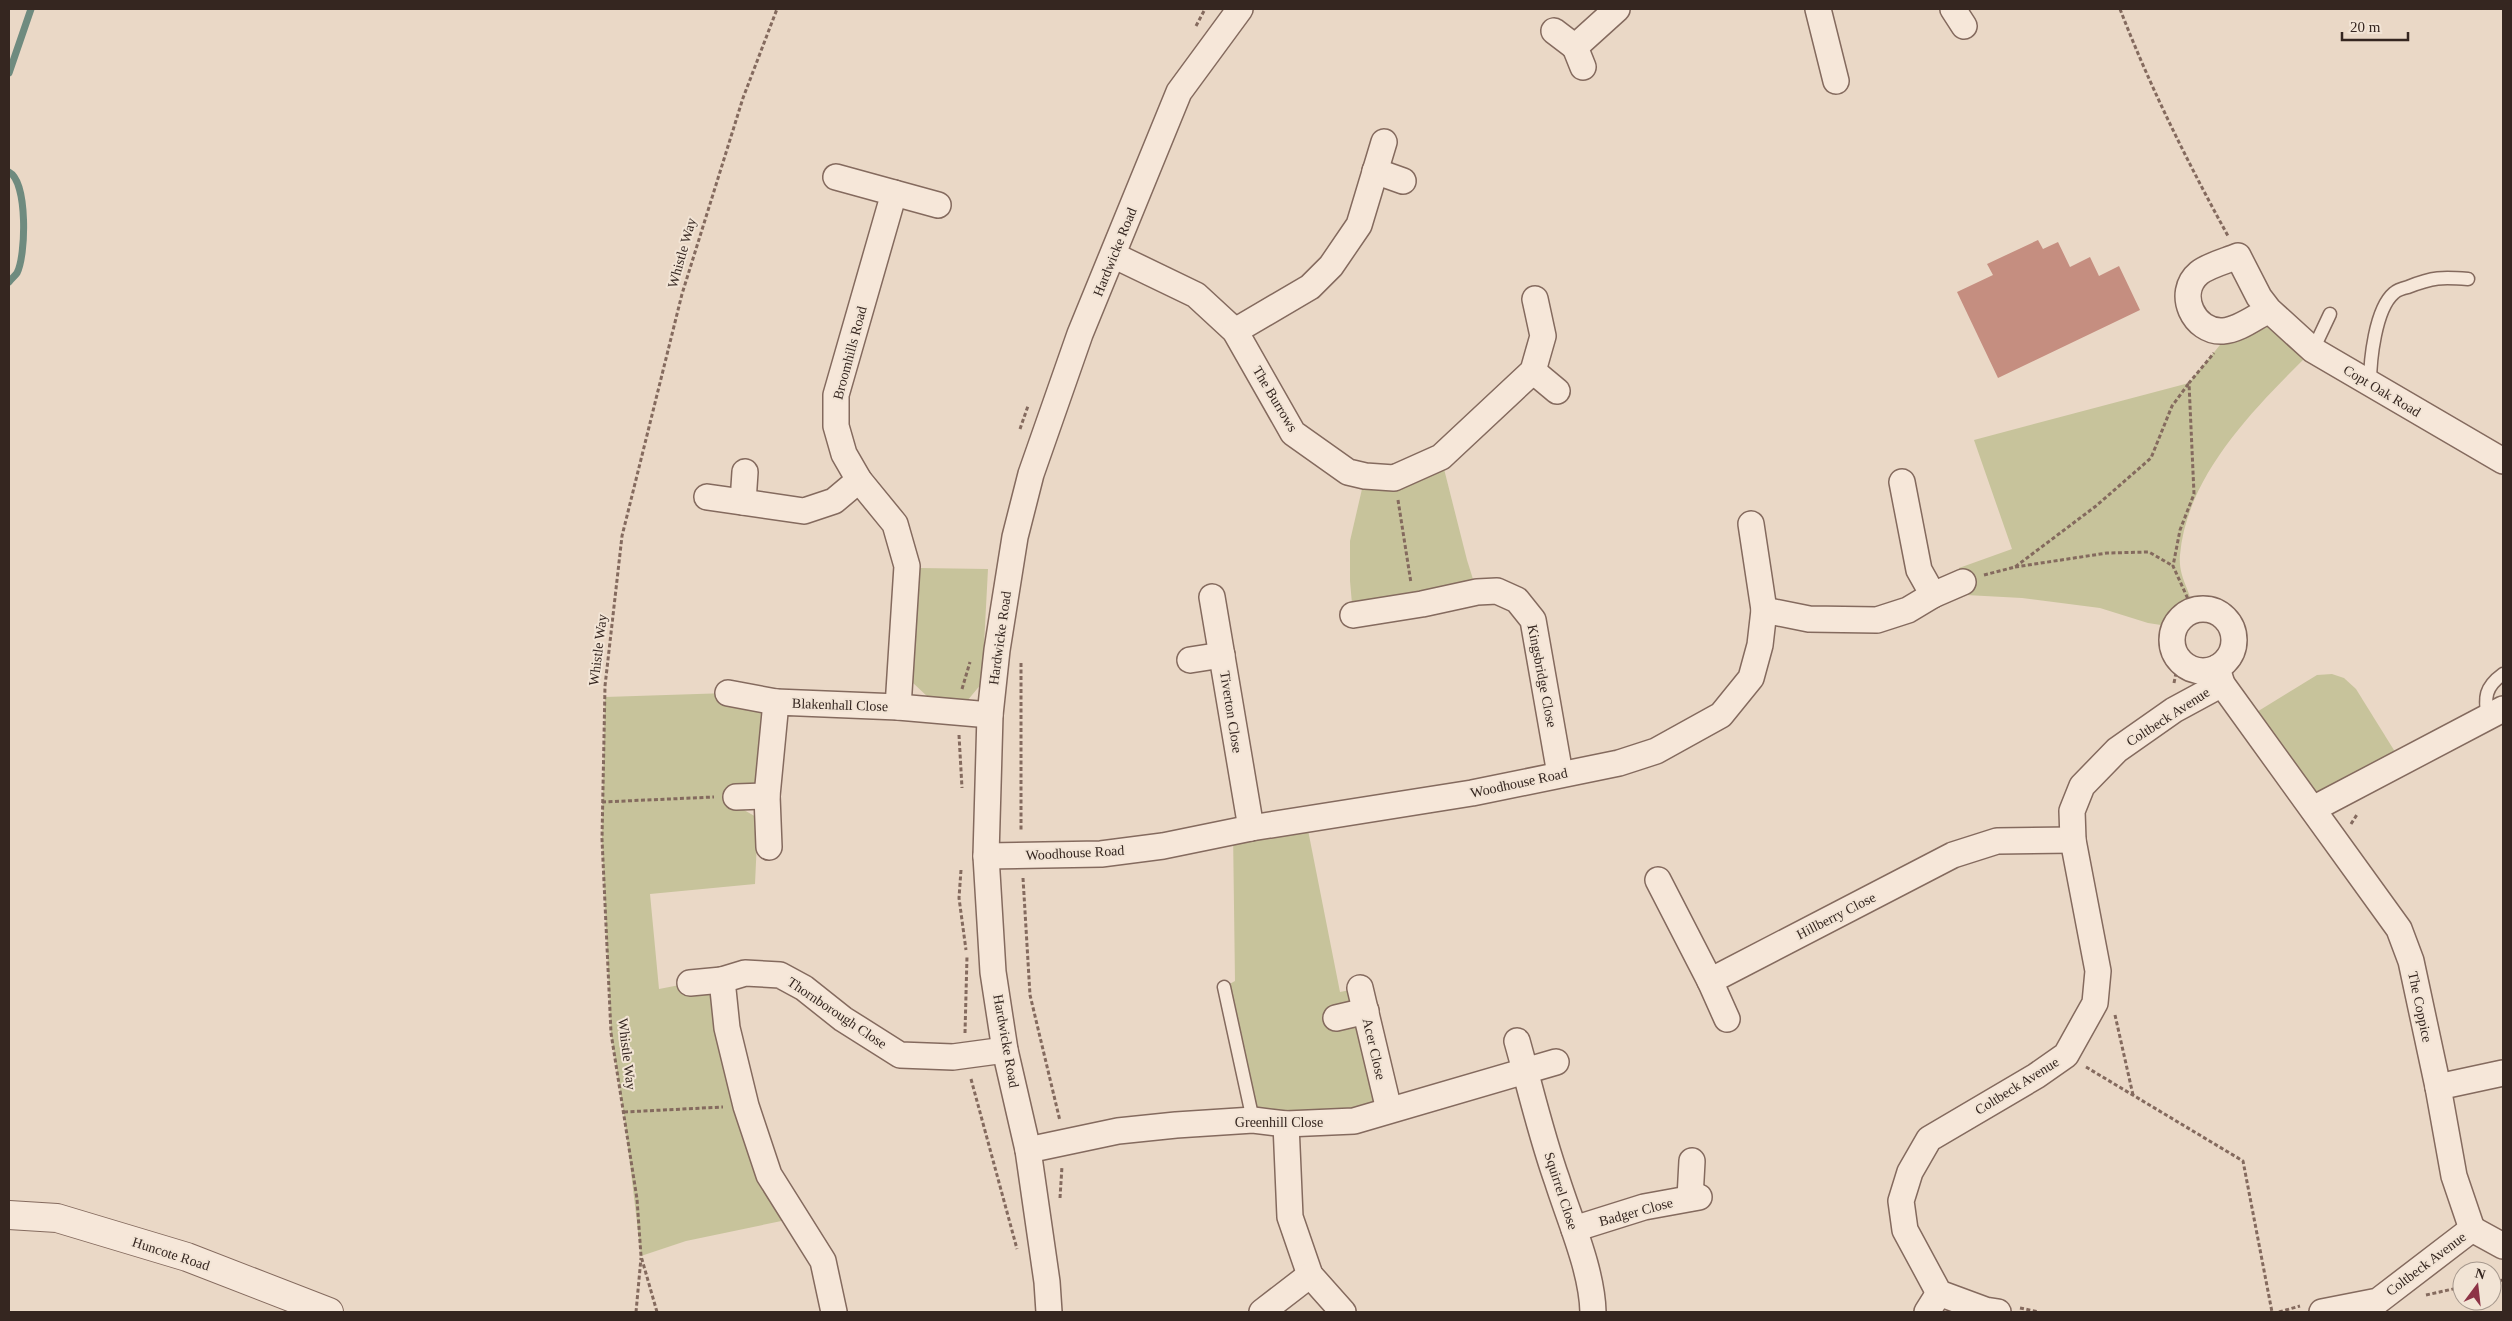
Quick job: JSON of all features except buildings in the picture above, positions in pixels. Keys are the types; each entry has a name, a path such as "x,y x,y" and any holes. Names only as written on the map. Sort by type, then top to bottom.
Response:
{"street":[{"name":"Hardwicke Road","path":"1049,1312 1047,1282 1028,1150 1005,1050 974,858 997,650 1015,537 1031,474 1067,370 1179,92 1240,9"},
{"path":"1554,31 1581,50 1617,9"},
{"path":"1818,9 1836,82"},
{"path":"1235,331 1310,287 1331,266 1359,225 1384,142"},
{"path":"1375,171 1403,181"},
{"path":"836,177 938,205"},
{"name":"Broomhills Road","path":"894,193 836,395 836,426 844,454 859,480 895,524 907,566 898,707"},
{"name":"The Burrows","path":"1113,255 1196,295 1235,331 1293,433 1348,472 1365,476 1394,478 1441,457 1533,371"},
{"path":"2238,256 2198,274 2189,286 2191,312 2200,325 2211,330 2233,329 2269,310"},
{"name":"Copt Oak Road","path":"2238,256 2258,297 2269,310 2313,350 2503,461"},
{"path":"1534,299 1542,336 1533,371 1557,391"},
{"path":"743,502 745,472"},
{"path":"707,497 804,511 834,501 859,480"},
{"path":"1902,482 1919,570 1933,595"},
{"name":"Woodhouse Road","path":"974,858 1101,854 1162,846 1250,828 1472,793 1619,763 1656,752 1722,715 1751,678 1760,645 1764,610 1751,524"},
{"path":"1764,610 1809,619 1877,620 1908,610 1933,595 1962,582"},
{"name":"Kingsbridge Close","path":"1353,615 1477,592 1497,591 1517,600 1532,620 1560,774"},
{"name":"Tiverton Close","path":"1212,597 1250,828"},
{"path":"2191,606 2222,614 2234,632 2232,653 2226,662 2225,671 2195,670 2179,660 2173,648 2174,627 2191,606"},
{"path":"1190,660 1222,656"},
{"name":"The Coppice","path":"2225,671 2313,809 2399,928 2411,962 2438,1087 2454,1176 2472,1229"},
{"name":"Coltbeck Avenue","path":"2007,1310 1985,1310 1933,1302 1905,1230 1901,1201 1910,1172 1929,1139 2036,1076 2066,1055 2095,1003 2098,971 2073,840 2072,811 2082,786 2118,750 2225,671"},
{"path":"728,693 776,702"},
{"name":"Blakenhall Close","path":"769,847 767,796 776,702 898,707 990,715"},
{"path":"2313,809 2496,714"},
{"path":"736,796 767,796"},
{"name":"Hillberry Close","path":"1710,981 1953,854 1997,842 2073,840"},
{"path":"1658,880 1727,1018"},
{"name":"Thornborough Close","path":"690,982 722,980 745,973 780,976 804,988 843,1019 900,1055 968,1056 1005,1050"},
{"path":"722,980 727,1028 746,1106 769,1175 823,1261 834,1312"},
{"name":"Acer Close","path":"1336,1018 1363,1000 1388,1110"},
{"name":"Squirrel Close","path":"1517,1040 1556,1178 1574,1229 1593,1296 1593,1312"},
{"name":"Greenhill Close","path":"1028,1150 1118,1131 1176,1124 1253,1120 1286,1124 1354,1121 1388,1110 1470,1089 1525,1070 1556,1062"},
{"path":"2438,1087 2503,1073"},
{"path":"1286,1124 1290,1216 1310,1275 1343,1312"},
{"name":"Badger Close","path":"1574,1229 1644,1207 1694,1197 1692,1161"},
{"name":"Huncote Road","path":"9,1216 57,1218 168,1252 329,1312"},
{"path":"2472,1229 2503,1246"},
{"name":"Coltbeck Avenue","path":"2322,1312 2378,1301 2472,1229"},
{"path":"1262,1312 1310,1275"}],"lane":[{"path":"2370,384 2370,365 2378,326 2386,304 2394,292 2432,278 2468,279"},
{"path":"2313,350 2330,314"},
{"path":"2496,714 2484,701 2487,689 2503,674"},
{"path":"1224,987 1253,1120"}],"path":[{"name":"Whistle Way","path":"658,1312 641,1256 637,1198 611,1033 602,802 605,686 622,536 684,286 743,98 777,9"},
{"path":"1196,27 1205,9"},
{"path":"2120,9 2136,50 2196,177 2238,256"},
{"path":"2015,567 2096,506 2151,458 2172,406 2189,382 2233,329"},
{"path":"2189,382 2194,494 2180,530 2173,566 2191,606"},
{"path":"1018,436 1022,418 1030,402"},
{"path":"1394,478 1415,605"},
{"path":"1962,582 2015,567 2107,552 2149,552 2173,566"},
{"path":"2174,687 2177,668 2167,653 2166,634 2176,612 2191,606 2218,602 2235,614 2241,638 2225,671"},
{"path":"1021,655 1022,855 1030,995 1059,1115 1063,1143 1059,1207"},
{"path":"963,793 957,712 971,659"},
{"path":"602,802 736,796"},
{"path":"2347,831 2361,807"},
{"path":"974,858 959,898 967,955 965,1036 972,1085 1018,1255"},
{"path":"2114,1011 2133,1095"},
{"path":"2066,1055 2243,1161 2272,1312"},
{"path":"624,1112 746,1106"},
{"path":"636,1312 641,1256"},
{"path":"2007,1310 2039,1312"}],"shaded area":[{"path":"2269,310 2313,350 2270,394 2228,442 2196,496 2185,525 2180,555 2181,570 2193,610 2184,614 2174,627 2148,623 2100,608 2022,598 1966,595 1959,568 2012,549 1974,440 2189,383 2233,329"},
{"path":"1441,457 1477,592 1353,615 1350,581 1350,541 1365,476"},
{"path":"920,568 988,569 982,683 967,701 928,697 913,683 910,650 918,600"},
{"path":"2332,674 2344,678 2356,689 2402,763 2313,809 2247,718 2317,675"},
{"path":"728,693 776,702 767,796 737,806 758,818 755,884 650,894 659,989 690,983 722,980 727,1028 796,1218 686,1241 641,1256 625,1122 611,1033 602,839 605,697"},
{"path":"1306,820 1340,992 1360,988 1389,1110 1253,1120 1224,987 1235,981 1233,831"}],"waterway":[{"path":"9,73 31,9"},
{"path":"9,172 20,190 24,220 20,264 17,273 9,282"}]}
